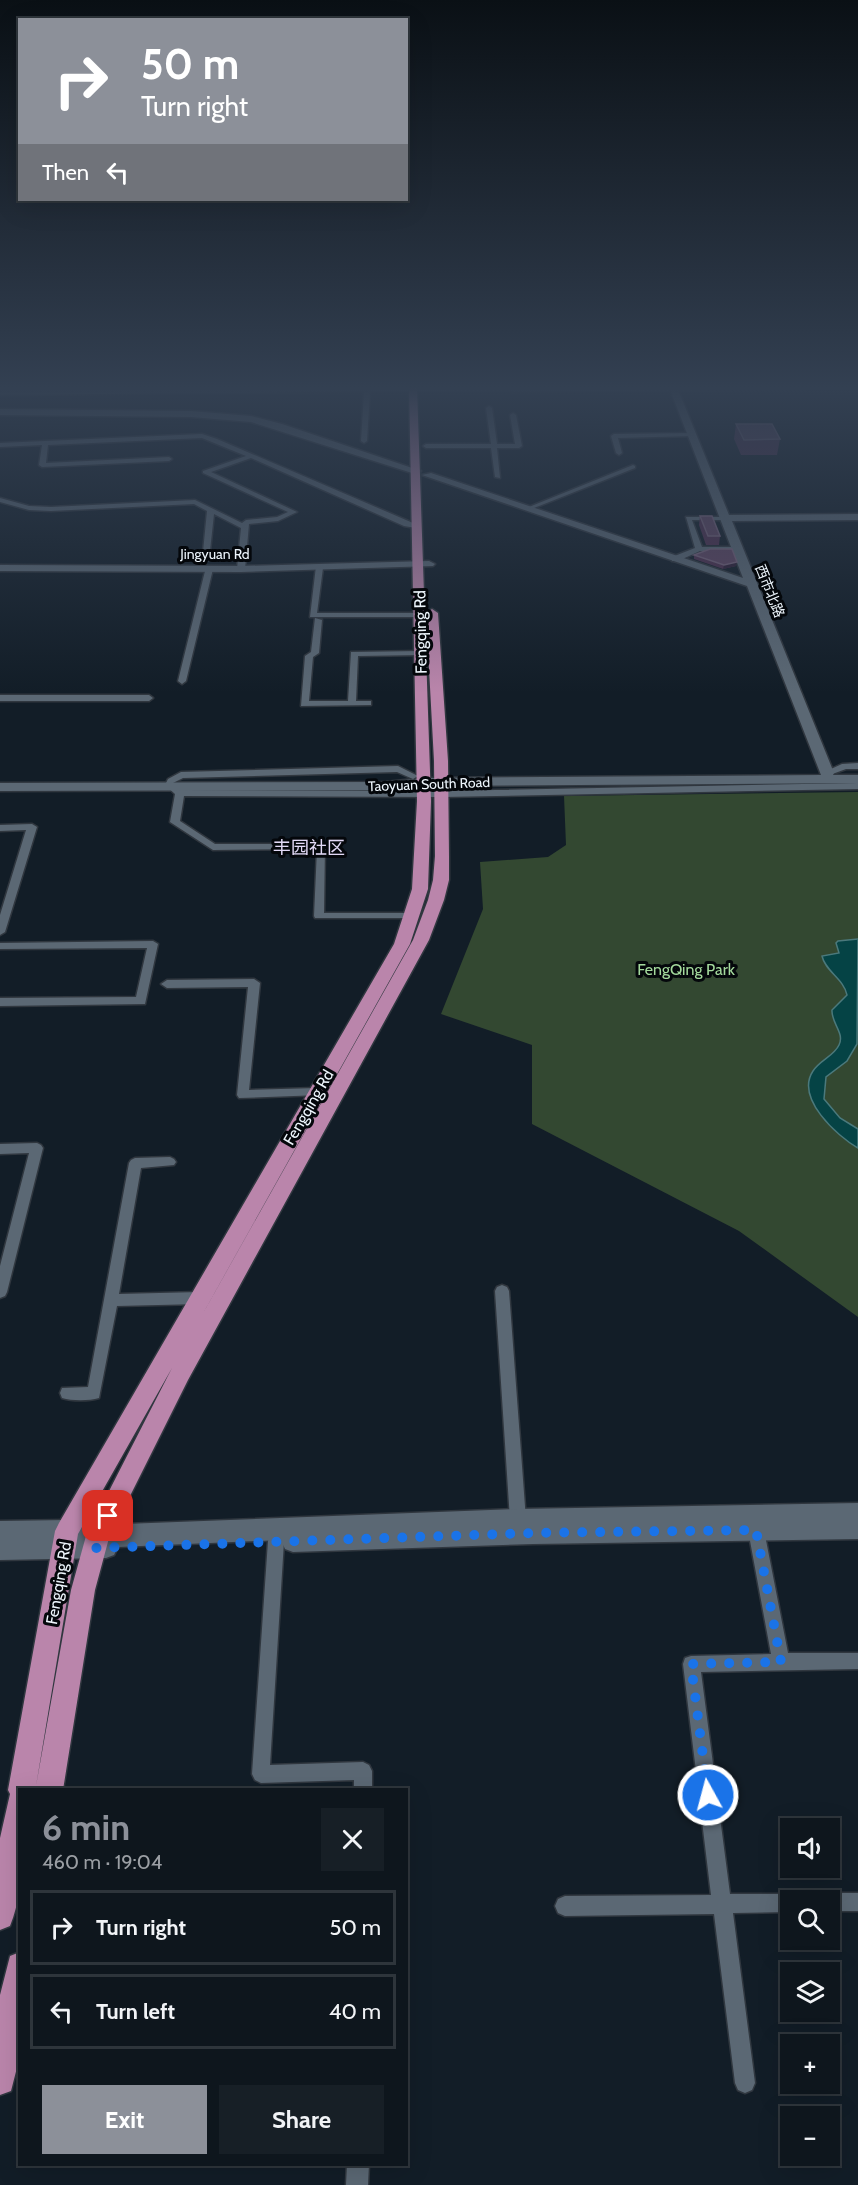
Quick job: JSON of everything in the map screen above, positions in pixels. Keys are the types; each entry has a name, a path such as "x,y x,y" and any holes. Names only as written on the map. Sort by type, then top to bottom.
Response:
{"main road":[{"name":"Fengqing Rd","path":"49,1788 83,1590 96,1542 180,1373 421,940 432,916 441,880 429,783 421,653 420,615 424,565 416,526 419,489"},
{"name":"Fengqing Rd","path":"22,1788 65,1540 316,1092 402,944 413,915 422,879 429,783 440,729 424,565 422,489"},
{"path":"0,1916 18,1814"},
{"path":"0,2080 18,1977"}],"street":[{"path":"241,569 246,522 278,519 294,512 242,489"},
{"path":"326,489 406,524 416,526"},
{"path":"468,489 751,584"},
{"path":"527,509 578,489"},
{"name":"西市北路","path":"714,489 827,773"},
{"path":"0,500 29,508 195,502 245,526"},
{"path":"182,681 207,564 210,509"},
{"path":"699,549 688,518 858,517"},
{"path":"675,559 699,549 738,549"},
{"name":"Jingyuan Rd","path":"0,568 207,564 241,569 424,565"},
{"path":"319,568 313,615 420,615"},
{"path":"318,620 315,653 309,656 304,704 368,703"},
{"path":"352,703 354,654 421,653"},
{"path":"0,698 148,698"},
{"path":"827,773 845,766 858,766"},
{"name":"Taoyuan South Road","path":"0,782 182,787 374,786 858,772"},
{"name":"Taoyuan South Road","path":"429,783 858,779"},
{"path":"429,783 858,786"},
{"path":"174,786 175,822 213,847 322,846 319,916 413,915"},
{"name":"Taoyuan South Road","path":"0,787 174,786"},
{"path":"0,828 32,827 0,932"},
{"path":"0,946 153,944 141,1001 0,1002"},
{"path":"167,984 254,982 243,1095 316,1092"},
{"path":"0,1149 37,1148 5,1253 0,1292"},
{"path":"67,1393 94,1393 135,1163 170,1162"},
{"path":"502,1291 518,1520"},
{"path":"111,1300 200,1298"},
{"path":"96,1542 518,1520 858,1514"},
{"path":"0,1532 96,1542 276,1541 858,1528"},
{"path":"756,1530 781,1662"},
{"path":"0,1549 65,1540"},
{"path":"276,1541 261,1773 363,1771 363,1788"},
{"path":"745,2083 691,1664 858,1661"},
{"path":"840,1902 858,1902"},
{"path":"565,1906 780,1903"},
{"path":"357,2185 358,2166"}],"green space":[{"name":"FengQing Park","path":"858,792 858,1317 739,1231 532,1124 532,1045 441,1014 483,909 480,862 548,857 566,845 564,796"}],"shaded area":[{"path":"858,939 857,1044 847,1061 826,1077 824,1099 840,1118 858,1129 858,1148 840,1135 821,1115 809,1093 809,1082 816,1067 839,1045 840,1036 832,1010 847,995 822,956 839,953 836,943 838,941"}],"building":[{"path":"700,516 712,516 720,536 708,536"},
{"path":"710,549 732,549 737,562 724,565 694,555"}],"district":[{"name":"丰园社区","path":"309,848"}],"route":[{"path":"108,1516 95,1548 533,1533 756,1530 781,1662 691,1664 708,1795"}]}
